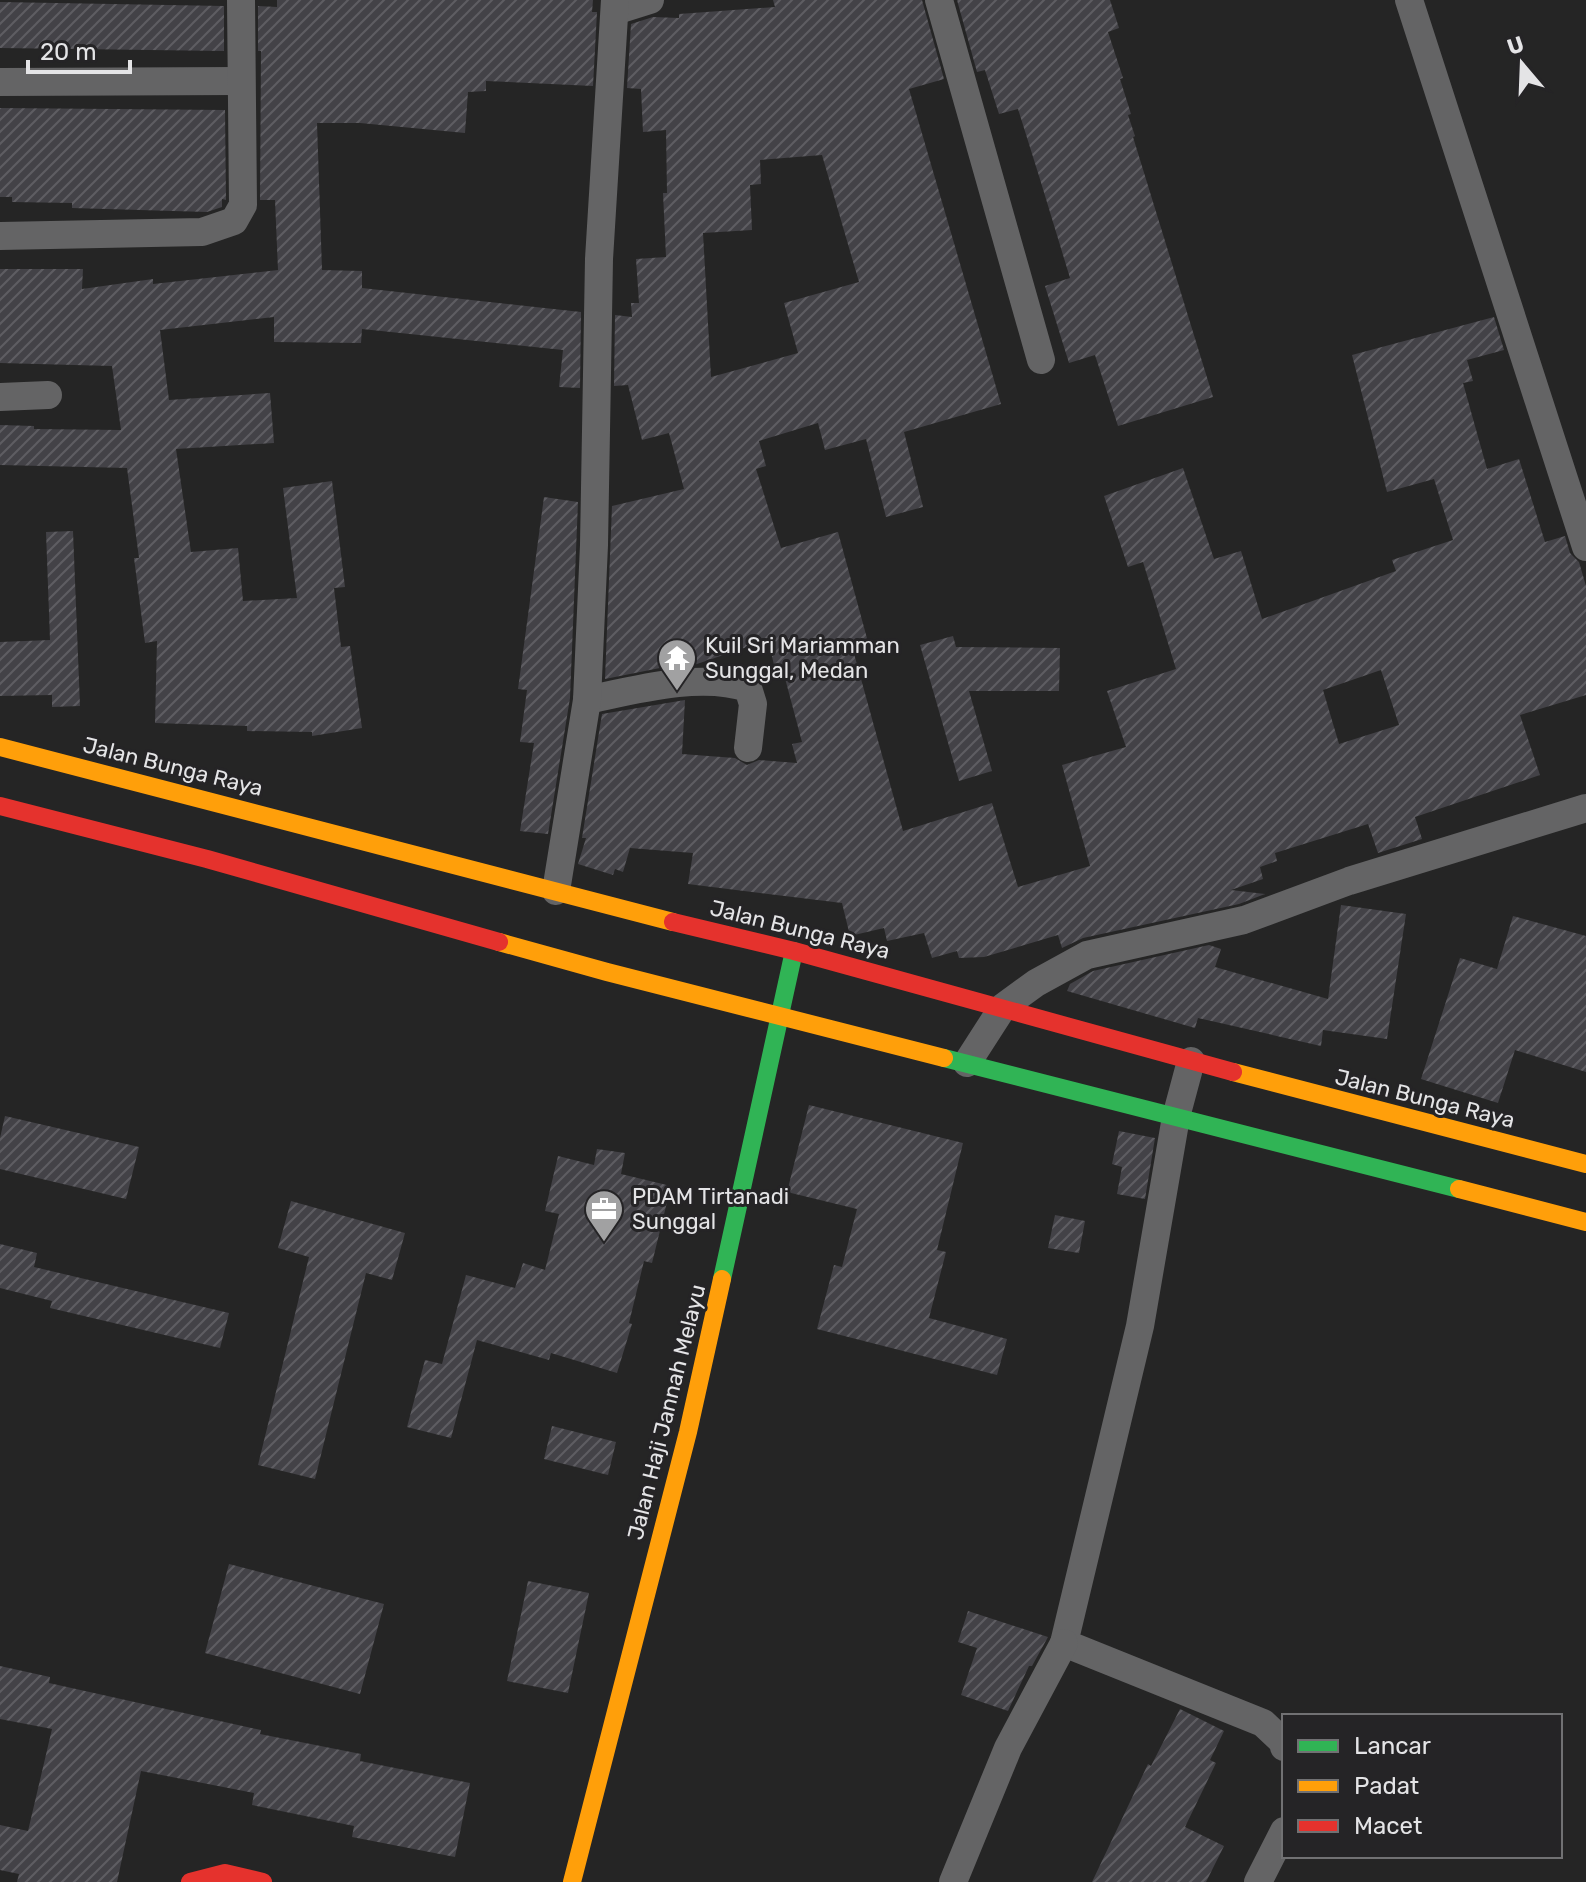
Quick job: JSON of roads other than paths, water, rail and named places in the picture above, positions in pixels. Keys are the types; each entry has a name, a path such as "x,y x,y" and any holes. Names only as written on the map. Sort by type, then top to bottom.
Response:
{"main road":[{"name":"Jalan Bunga Raya","path":"0,747 794,951 1191,1061 1586,1164"},
{"path":"0,806 207,859 607,972 1586,1222"},
{"name":"Jalan Haji Jannah Melayu","path":"572,1882 688,1432 794,951"},
{"path":"190,1882 225,1873 263,1882"}],"street":[{"path":"0,236 202,232 234,221 243,205 241,0"},
{"path":"556,891 587,700 594,545 599,259 615,6 650,0"},
{"path":"939,0 1041,360"},
{"path":"1409,0 1586,547"},
{"path":"0,82 240,81"},
{"path":"0,397 48,395"},
{"path":"587,700 655,686 733,683 748,688 753,704 748,748"},
{"path":"967,1063 1003,1007 1036,983 1087,955 1244,920 1349,881 1586,808"},
{"path":"953,1882 1008,1748 1064,1643 1140,1326 1176,1117 1191,1061"},
{"path":"1064,1643 1263,1723 1282,1741"},
{"path":"1258,1882 1282,1835"}],"place":[{"name":"Kuil Sri Mariamman Sunggal, Medan","path":"677,692"},
{"name":"PDAM Tirtanadi Sunggal","path":"604,1243"}]}
